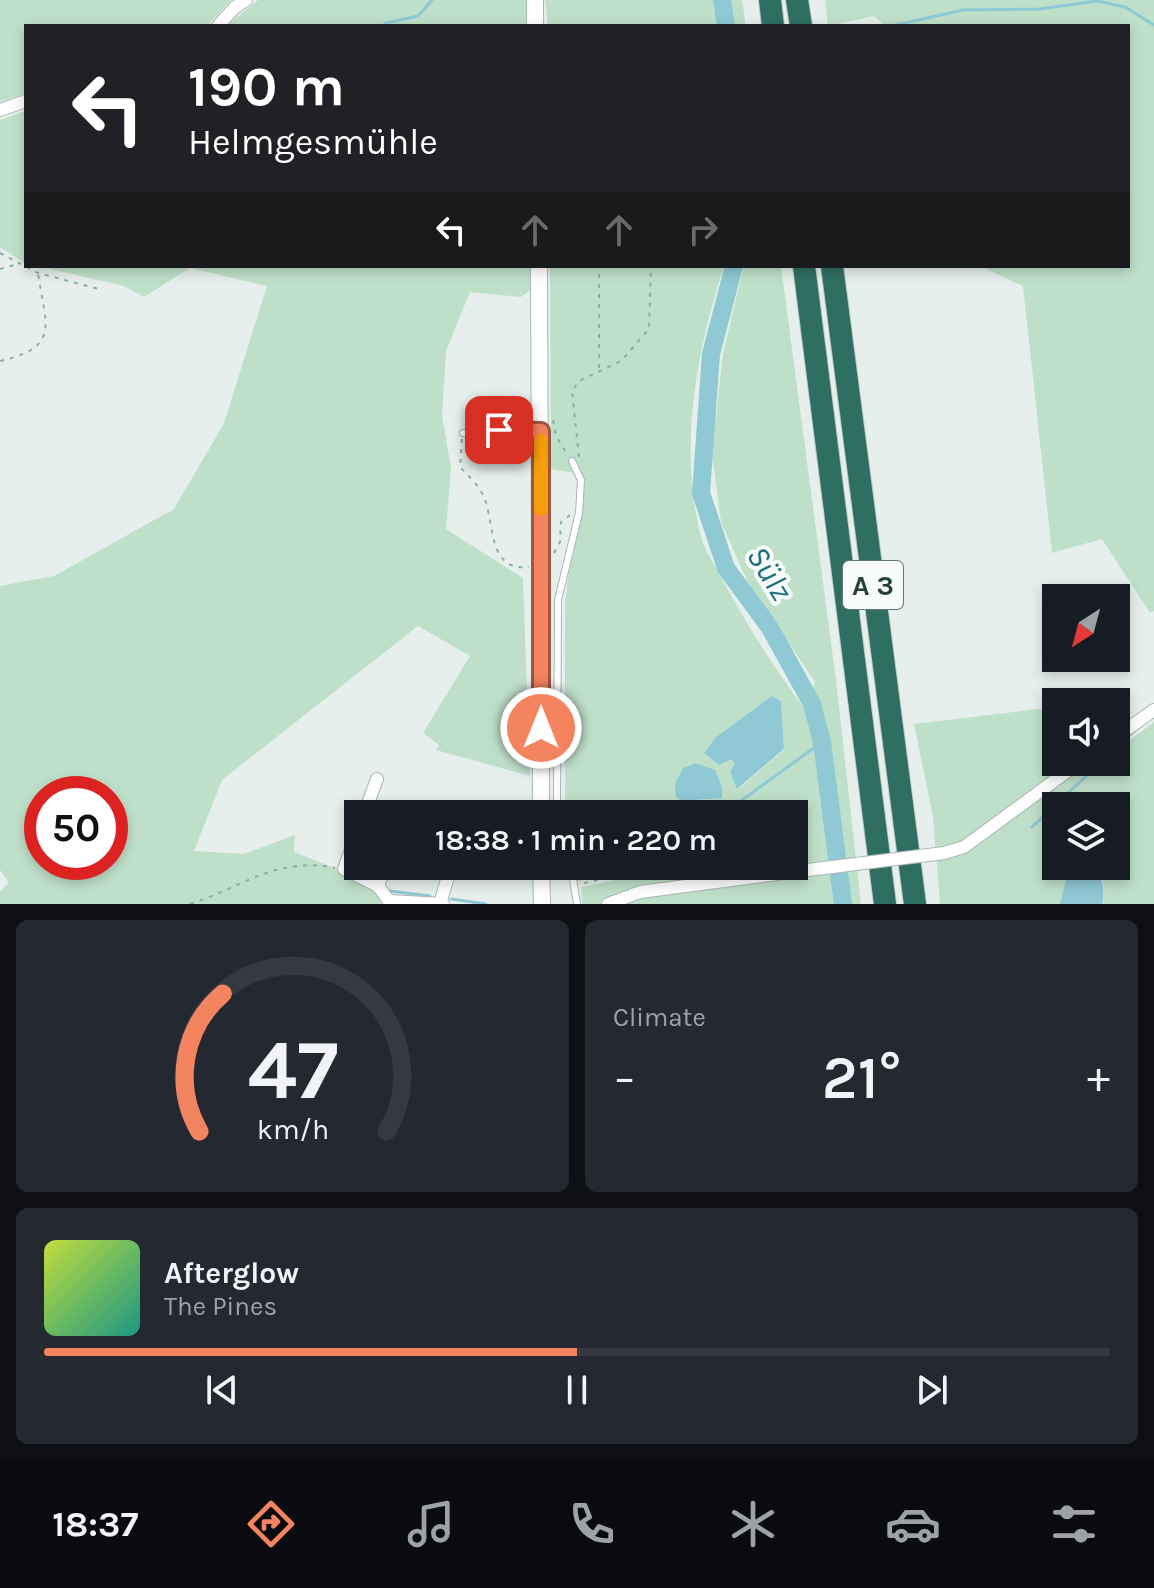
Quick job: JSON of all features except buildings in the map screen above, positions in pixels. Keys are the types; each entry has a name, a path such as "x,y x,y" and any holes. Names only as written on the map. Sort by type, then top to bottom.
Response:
{"highway":[{"path":"770,0 773,24"},
{"path":"797,0 801,24"},
{"name":"A 3","path":"804,268 885,904"},
{"name":"A 3","path":"832,268 915,904"}],"main road":[{"path":"535,0 535,24"},
{"path":"539,268 541,800"},
{"path":"541,880 542,904"}],"street":[{"path":"220,24 246,0"},
{"path":"0,110 24,102"},
{"path":"1130,727 1154,710"},
{"path":"608,904 640,892 944,853 964,847 1061,776"},
{"path":"369,800 377,779"},
{"path":"366,880 378,886 388,903 442,904 448,880"},
{"path":"378,886 380,880"}],"lane":[{"path":"463,433 488,436 499,430 541,431"},
{"path":"557,800 558,600 579,513 581,480 572,461"},
{"path":"574,880 577,904"}],"path":[{"path":"0,253 24,267"},
{"path":"0,269 18,264"},
{"path":"27,268 99,289"},
{"path":"599,268 599,369"},
{"path":"581,480 572,391 579,381 621,361 649,329 651,268"},
{"path":"0,361 28,354 39,347 44,337 38,273"},
{"path":"463,433 460,467 484,496 490,529 502,560 516,569 530,567"},
{"path":"550,556 556,552 560,542 561,522 566,515 579,513"},
{"path":"190,904 252,877 296,864 313,863 344,869"},
{"path":"575,885 598,880"}],"green space":[{"path":"0,0 231,0 209,24 24,24 24,95 0,101"},
{"path":"258,0 526,0 528,24 228,24"},
{"path":"545,0 713,0 717,24 548,24"},
{"path":"729,0 742,0 746,24 733,24"},
{"path":"825,0 1154,0 1154,611 1150,613 1102,539 1052,553 1023,286 984,268 1130,268 1130,24 883,24 874,16 828,24"},
{"path":"24,112 24,263 0,247 0,120"},
{"path":"46,268 190,268 144,297 124,286"},
{"path":"190,268 532,268 533,288 521,297 470,292 446,351 442,415 451,468 446,529 523,578 530,776 436,750 439,745 423,733 470,656 418,626 222,780 194,851 244,854 295,835 294,852 344,872 344,880 359,880 369,885 383,900 380,904 0,904 0,892 9,882 0,870 0,586 54,576 174,509 224,423 267,286"},
{"path":"550,268 723,268 706,331 694,400 691,469 694,504 707,552 760,644 805,709 815,682 749,585 721,522 712,453 723,353 744,268 781,268 836,680 861,904 582,904 581,887 615,880 808,880 808,800 695,800 722,798 722,787 695,763 683,768 675,783 682,800 565,800 565,604 580,474 551,469","holes":["771,697 781,701 784,750 738,789 730,772 735,764 716,737"]},
{"path":"1042,710 1042,776 1130,776 1130,740 1154,722 1154,904 1102,904 1102,880 1130,880 1130,792 1042,792 1042,880 1066,880 1060,904 940,904 933,817 914,724"}],"water":[{"path":"772,696 781,701 784,749 737,789 730,772 735,764 731,759 719,765 704,753 716,737"},
{"path":"695,763 715,770 722,787 722,798 680,800 676,797 675,783 683,768"},
{"path":"1066,880 1101,880 1102,904 1060,904"}],"waterway":[{"path":"385,24 418,16 432,0"},
{"name":"Sülz","path":"722,0 726,24"},
{"path":"900,24 963,10 1039,9 1097,1 1125,7 1154,25"},
{"name":"Sülz","path":"733,268 711,354 701,493 726,568 770,628 812,704 822,742 843,904"},
{"path":"1130,735 1135,730"},
{"path":"742,800 822,742"},
{"path":"1032,827 1086,776"},
{"path":"390,891 430,896"},
{"path":"451,899 486,904"}],"slow traffic":[{"path":"541,441 541,509"}],"route":[{"path":"499,430 541,431 541,728"}]}
